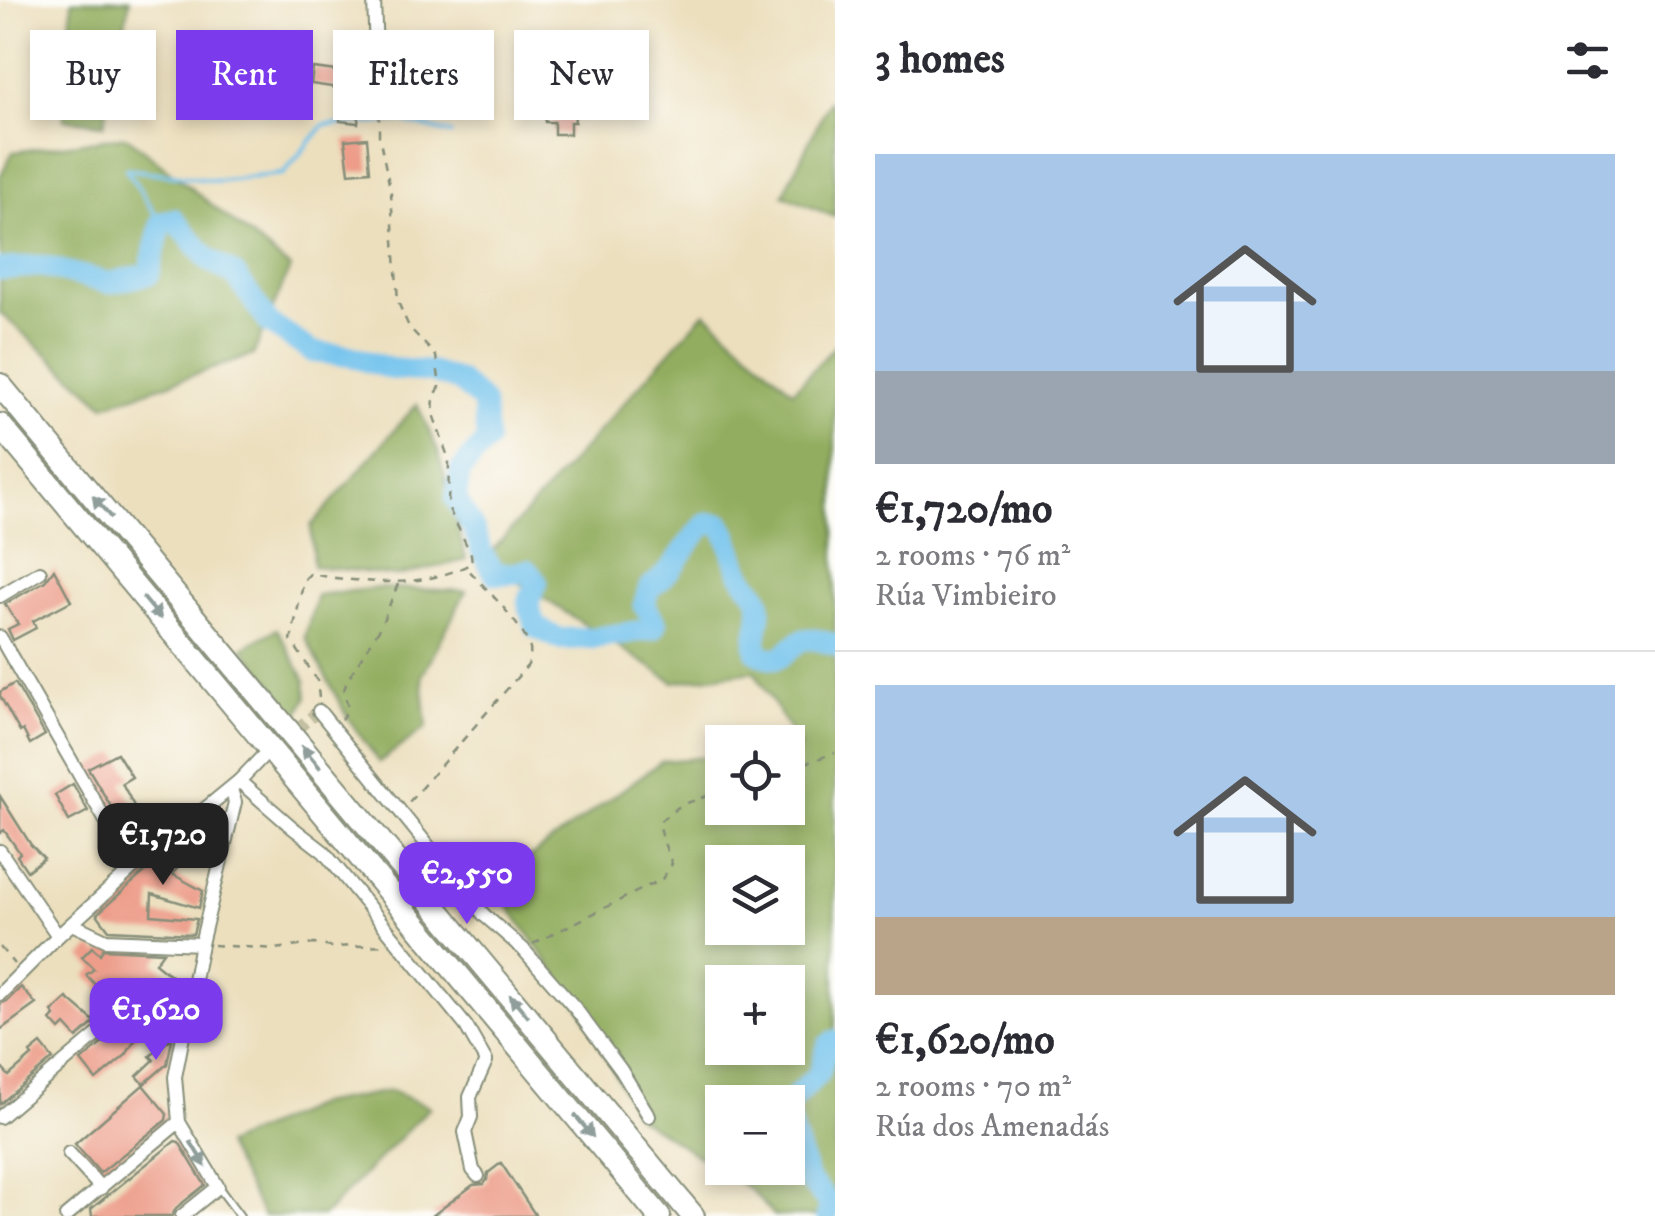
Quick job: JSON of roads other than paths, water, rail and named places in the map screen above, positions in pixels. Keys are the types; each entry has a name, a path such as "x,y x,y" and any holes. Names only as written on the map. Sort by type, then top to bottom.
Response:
{"highway":[{"path":"0,384 692,1216"},
{"path":"0,425 656,1216"},
{"path":"548,1041 714,1216"}],"street":[{"path":"374,0 375,30"},
{"path":"0,596 40,572"},
{"path":"0,637 133,868"},
{"path":"319,711 484,914 523,949 575,1008 649,1116"},
{"path":"0,994 133,868 235,785 262,757"},
{"path":"182,1216 218,1187 179,1122 175,1077 235,785"},
{"path":"235,785 324,852 466,1026 486,1061 470,1097 471,1116 466,1132 473,1170 478,1176"},
{"path":"1,854 58,936"},
{"path":"72,924 106,940 201,944"},
{"path":"0,1117 131,1006"},
{"path":"71,1214 179,1122"},
{"path":"69,1153 101,1188"}],"lane":[{"path":"218,1187 240,1216"}],"waterway":[{"path":"161,223 126,169 217,181 283,174 324,125 403,121 451,134"},
{"path":"0,269 41,266 109,283 149,274 161,223 174,219 208,259 236,276 270,324 313,352 350,356 391,369 431,372 459,381 483,402 487,441 460,471 456,499 495,574 527,570 537,583 528,602 535,627 560,639 653,629 656,623 644,605 649,588 707,523 721,524 745,581 759,600 757,652 776,658 809,639 835,645"},
{"path":"805,1087 819,1073 828,1045 835,1041"},
{"path":"805,1171 808,1180 831,1204 827,1216"}],"tunnel":[{"path":"268,752 319,711"}]}
